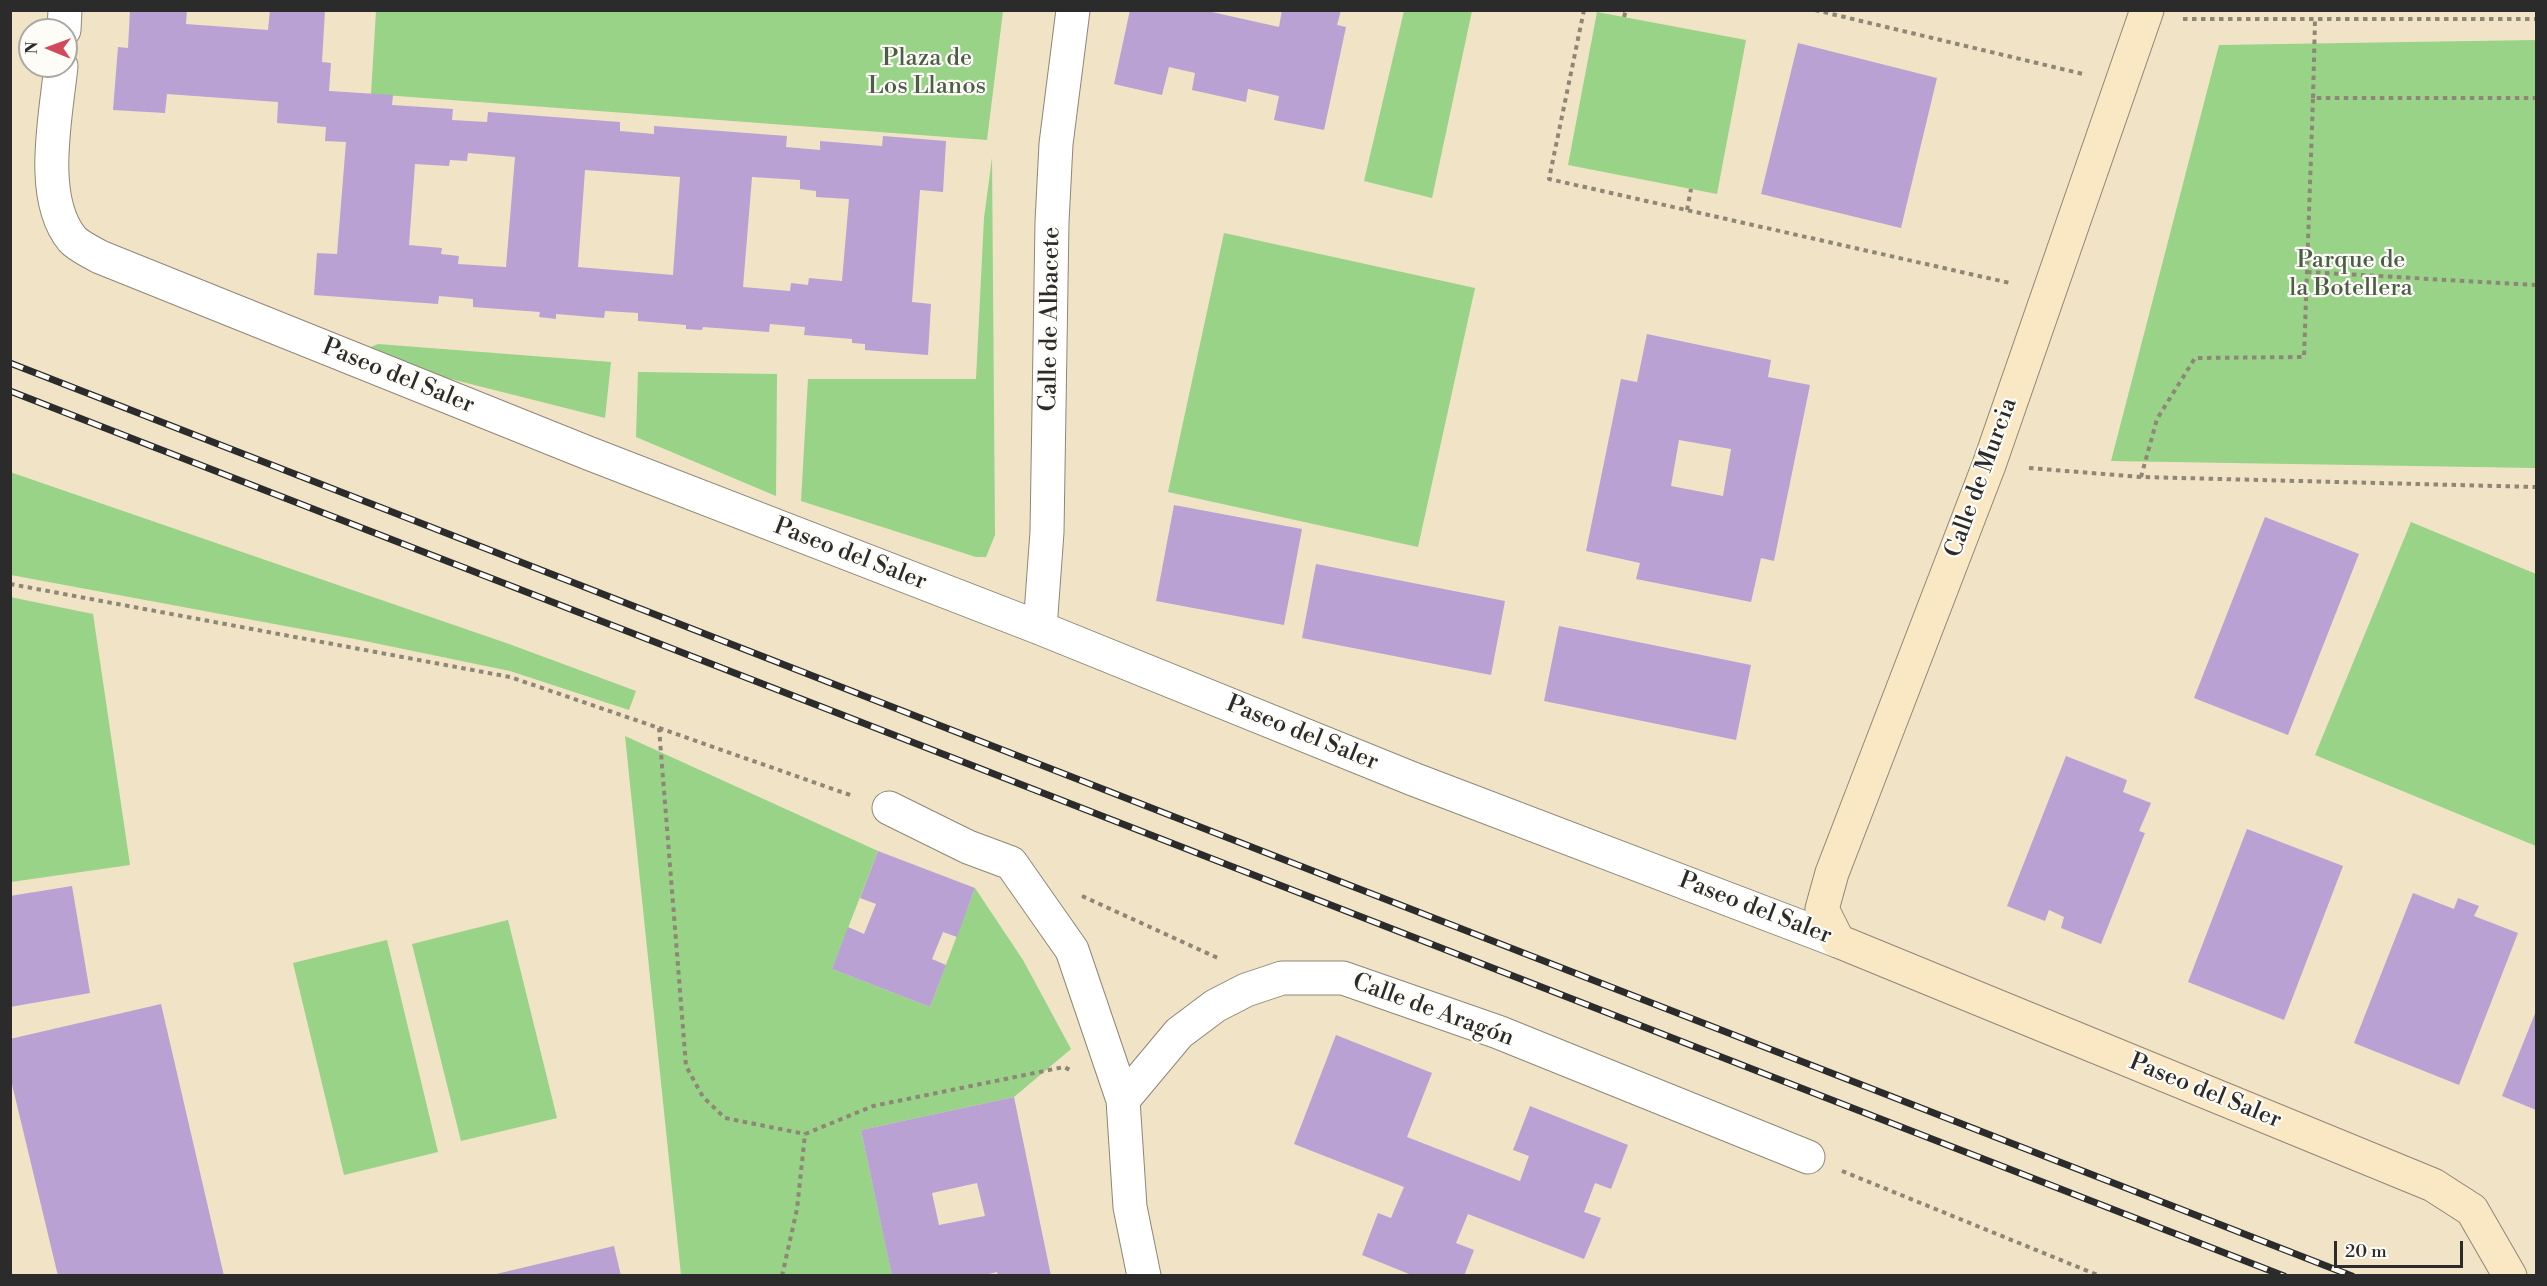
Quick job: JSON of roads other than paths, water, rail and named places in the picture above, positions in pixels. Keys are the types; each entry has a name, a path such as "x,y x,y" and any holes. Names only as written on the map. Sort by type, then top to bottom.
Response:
{"street":[{"name":"Calle de Albacete","path":"1040,628 1047,532 1056,144 1073,10"},
{"name":"Calle de Murcia","path":"1838,941 1822,909 1832,873 1989,465 2145,14"},
{"name":"Paseo del Saler","path":"60,78 52,156 55,205 73,240 100,257 577,449 1040,628 1413,779 1838,941 2433,1185 2472,1210 2507,1269"},
{"path":"889,808 968,847 1011,863 1072,950 1123,1100 1130,1207 1144,1275"},
{"name":"Calle de Aragón","path":"1123,1100 1179,1033 1215,1006 1246,990 1282,978 1343,978 1498,1032 1808,1157"}],"railway":[{"path":"10,363 2352,1276"},
{"path":"10,391 2284,1276"}],"park label":[{"name":"Plaza de Los Llanos","path":"927,73"},
{"name":"Parque de la Botellera","path":"2351,275"}]}
